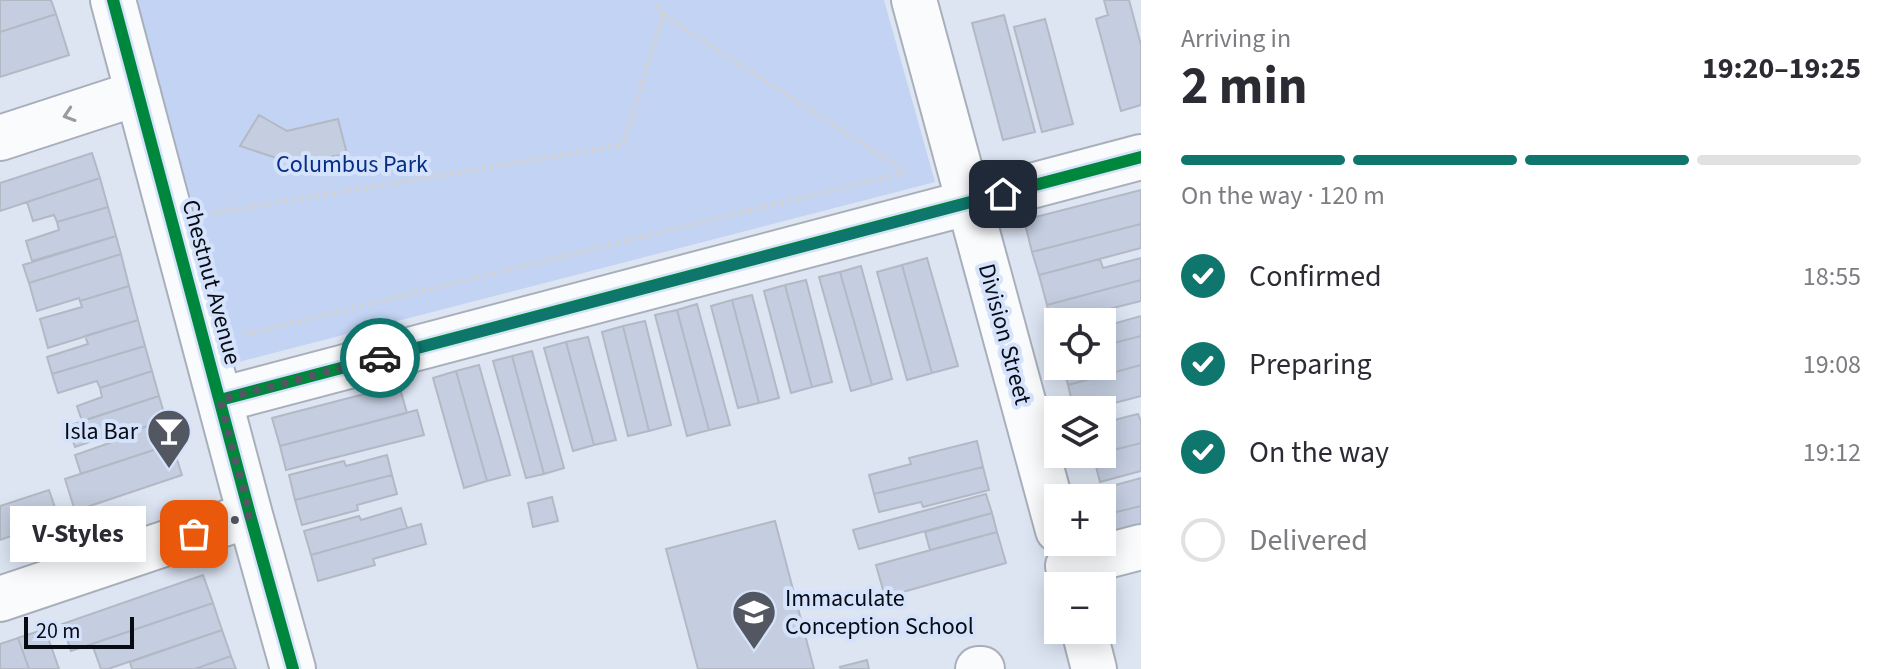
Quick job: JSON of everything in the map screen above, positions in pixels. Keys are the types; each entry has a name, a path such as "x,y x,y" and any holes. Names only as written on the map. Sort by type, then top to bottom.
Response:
{"street":[{"name":"Chestnut Avenue","path":"113,0 293,669"},
{"name":"Division Street","path":"914,0 1046,484"},
{"path":"0,138 138,93"},
{"path":"220,400 1141,157"},
{"path":"0,599 250,515"},
{"path":"1116,550 1141,547"},
{"path":"1088,644 1094,669"}],"path":[{"path":"243,319 247,334 906,172 663,15 655,0"},
{"path":"213,213 623,145 663,15"}],"green space":[{"name":"Columbus Park","path":"137,0 884,0 935,182 235,363"}],"building":[{"path":"0,0 51,0 56,14 0,32"},
{"path":"1104,0 1129,0 1141,45 1141,105 1121,111 1096,19 1108,15"},
{"path":"56,14 69,55 0,77 0,32"},
{"path":"1004,15 1035,132 1003,140 972,23"},
{"path":"1045,19 1073,124 1042,132 1014,27"},
{"path":"259,115 287,131 338,119 347,154 292,163 240,146"},
{"path":"92,153 100,178 0,211 0,183"},
{"path":"100,178 108,207 57,222 54,215 33,221 27,202"},
{"path":"1141,190 1141,224 1032,252 1024,220"},
{"path":"108,207 116,236 32,261 26,241 59,230 57,222"},
{"path":"1141,224 1141,248 1039,275 1032,252"},
{"path":"116,236 121,254 29,283 23,265"},
{"path":"121,254 129,286 37,311 29,283"},
{"path":"927,258 958,366 932,373 902,265"},
{"path":"1141,258 1141,280 1047,305 1039,275 1100,259 1103,268"},
{"path":"902,265 932,373 907,380 877,272"},
{"path":"861,266 892,379 872,385 840,272"},
{"path":"840,272 872,385 851,391 819,277"},
{"path":"806,280 832,382 812,387 785,285"},
{"path":"1141,280 1141,301 1113,308 1048,308 1047,305"},
{"path":"785,285 812,387 791,393 764,291"},
{"path":"129,286 138,320 48,348 40,319 82,307 80,301"},
{"path":"752,295 779,398 759,403 732,300"},
{"path":"732,300 759,403 738,408 711,306"},
{"path":"697,304 730,425 709,430 677,310"},
{"path":"677,310 709,430 687,436 655,315"},
{"path":"1141,316 1141,336 1116,342 1116,323"},
{"path":"138,320 145,346 52,374 47,357 88,344 85,336"},
{"path":"645,321 671,425 649,431 623,326"},
{"path":"623,326 649,431 628,436 602,332"},
{"path":"1141,336 1141,365 1116,372 1116,342"},
{"path":"588,337 616,440 594,445 566,342"},
{"path":"566,342 594,445 573,451 544,348"},
{"path":"145,346 152,371 100,388 97,381 58,393 52,374"},
{"path":"532,351 564,468 544,474 512,356"},
{"path":"512,356 544,474 526,478 493,361"},
{"path":"479,365 510,475 487,481 456,371"},
{"path":"1141,365 1141,396 1116,403 1116,396 1071,396 1068,385 1086,380 1116,380 1116,372"},
{"path":"152,371 159,396 82,421 77,406 102,397 100,388"},
{"path":"456,371 487,481 464,488 433,378"},
{"path":"1067,380 1086,380 1068,385"},
{"path":"399,385 407,413 280,446 272,418"},
{"path":"159,396 166,420 75,447 68,426"},
{"path":"417,410 424,435 286,470 280,446"},
{"path":"1138,414 1141,443 1116,449 1116,420"},
{"path":"166,420 172,444 81,474 75,455 115,441 114,437"},
{"path":"977,441 983,467 874,494 869,475 911,464 909,458"},
{"path":"1141,443 1141,471 1100,482 1096,468 1116,468 1116,449"},
{"path":"172,444 182,475 75,511 65,479"},
{"path":"387,455 392,475 295,500 289,475 344,461 346,466"},
{"path":"983,467 989,490 923,507 921,502 879,512 874,494"},
{"path":"392,475 397,494 357,505 358,510 302,525 295,500"},
{"path":"1141,478 1141,506 1116,512 1116,485"},
{"path":"49,490 59,519 0,540 0,506"},
{"path":"986,494 992,513 859,549 853,530"},
{"path":"552,497 558,521 533,527 528,503"},
{"path":"1141,506 1141,535 1116,541 1116,512"},
{"path":"401,508 407,528 311,555 304,531 359,516 361,520"},
{"path":"992,513 997,532 930,550 925,532"},
{"path":"775,521 814,669 698,669 666,549"},
{"path":"421,524 426,544 373,559 375,565 318,581 311,555"},
{"path":"997,532 1006,563 885,597 876,565"},
{"path":"203,575 213,603 71,651 62,624"},
{"path":"213,603 222,630 101,669 92,644"},
{"path":"45,629 59,669 29,669 18,638"},
{"path":"222,630 231,656 195,669 132,669 130,662"},
{"path":"18,638 29,669 0,669 0,644"},
{"path":"231,656 236,669 195,669"},
{"path":"867,660 869,669 840,667"}],"cycle path":[{"path":"113,0 293,669"},
{"path":"220,400 1141,157"}],"way so far":[{"path":"194,534 250,515 220,400 380,358"}],"place":[{"name":"Isla Bar","path":"169,470"},
{"name":"V-Styles","path":"194,534"},
{"name":"Immaculate Conception School","path":"754,651"}],"route":[{"path":"380,358 1003,194"}]}
